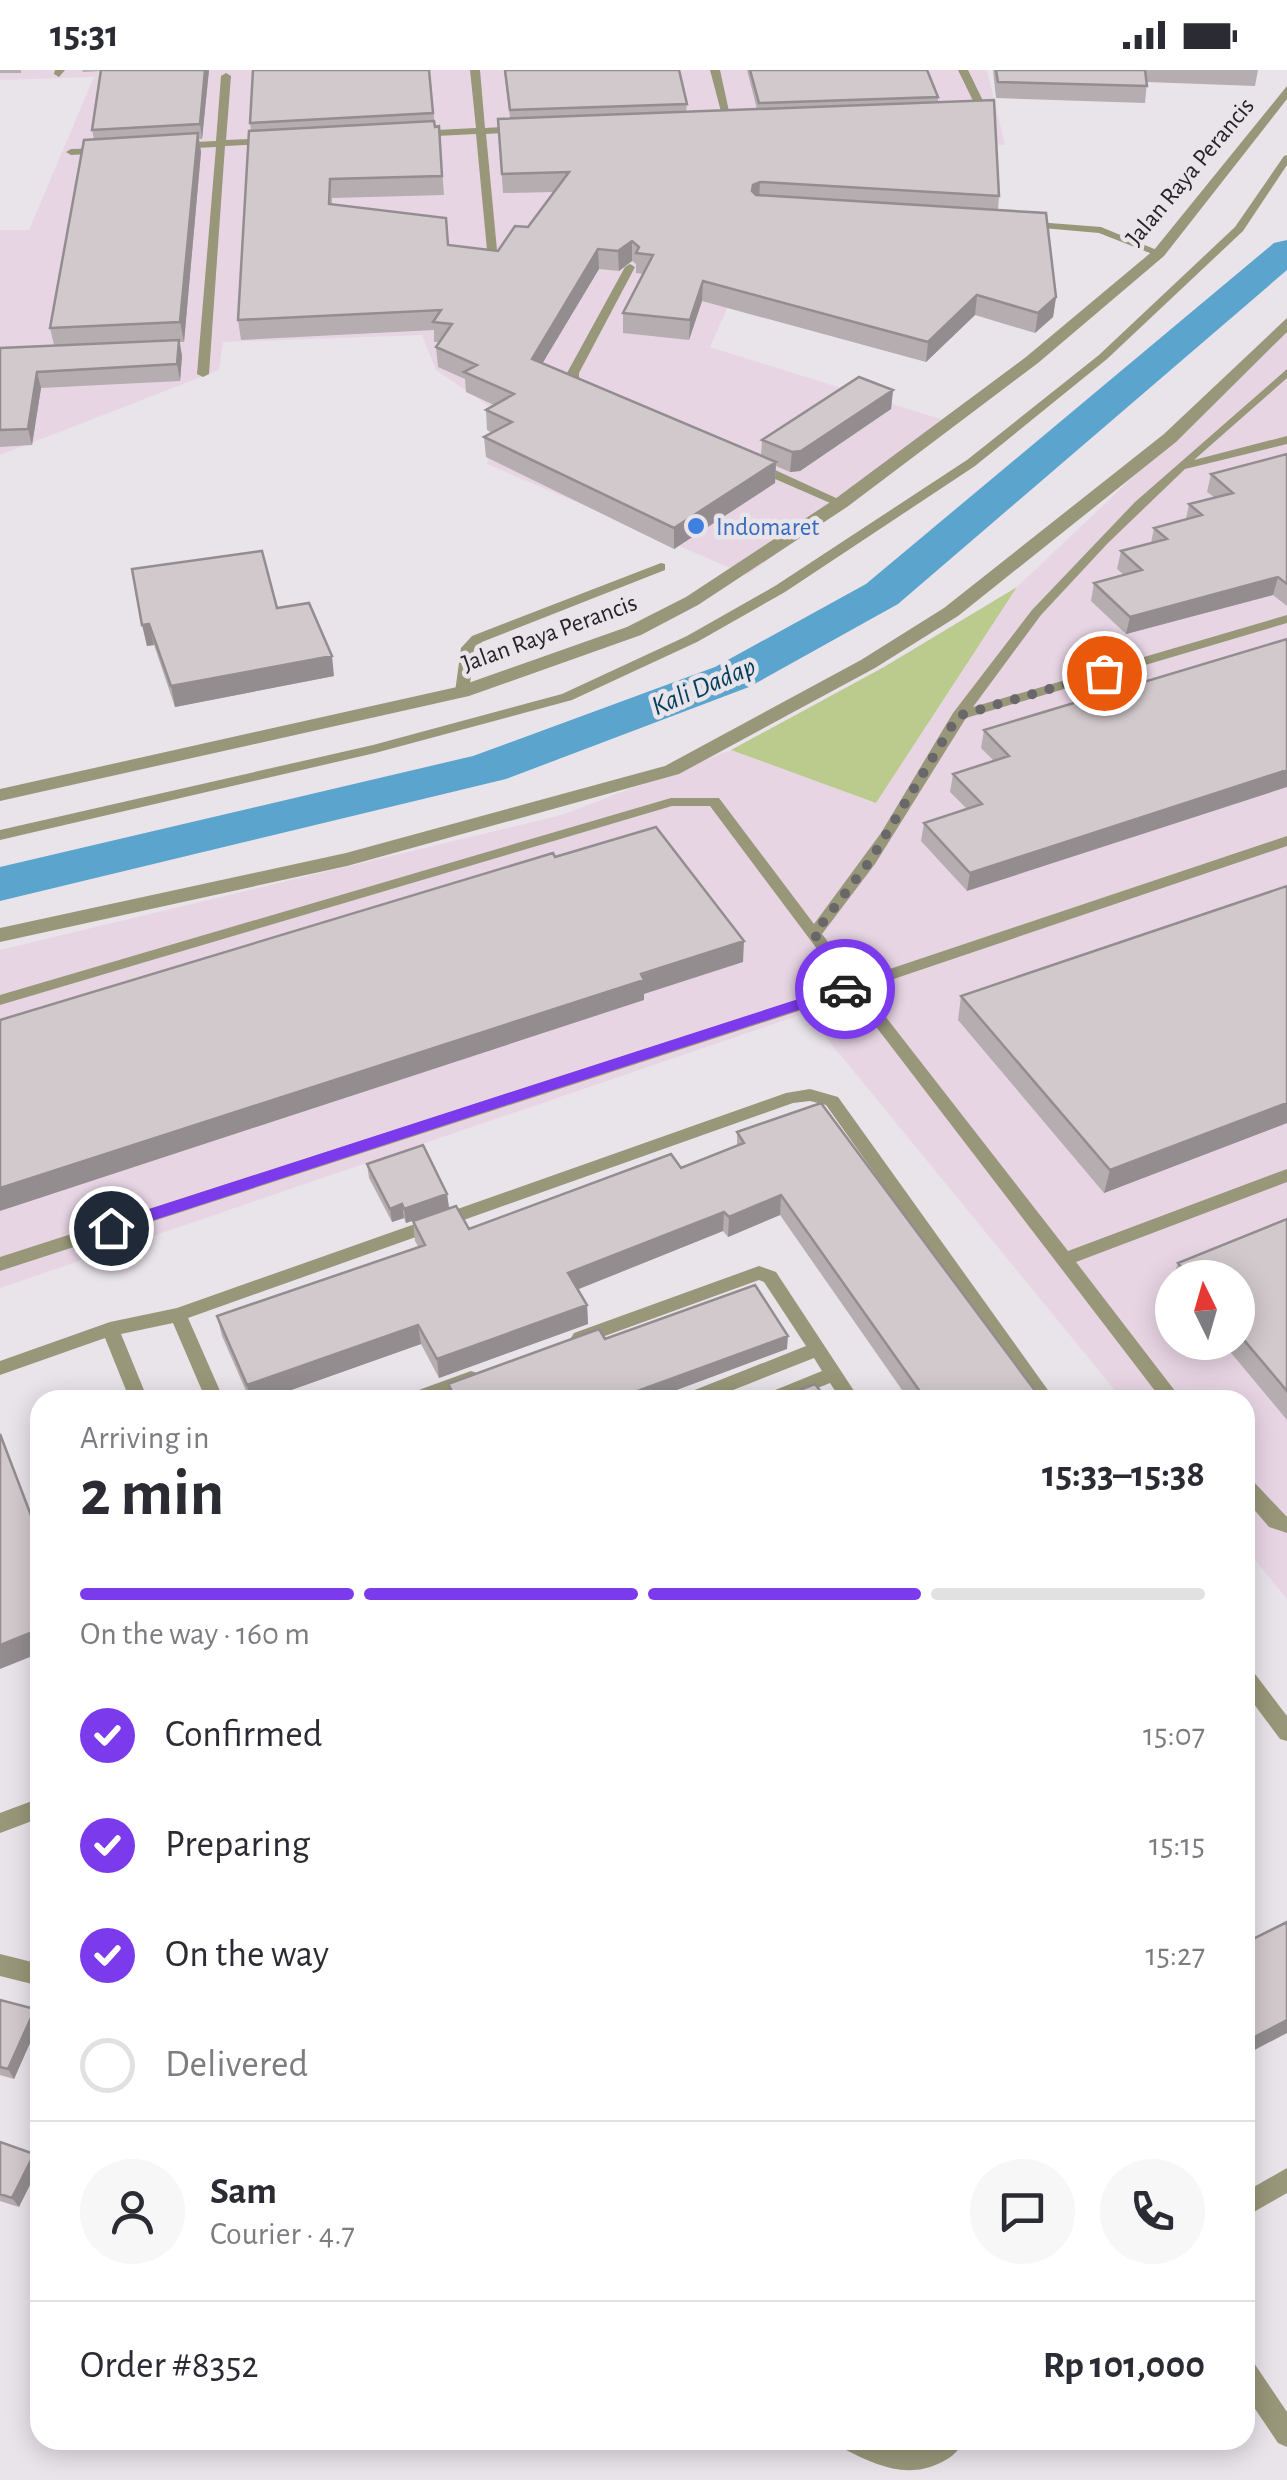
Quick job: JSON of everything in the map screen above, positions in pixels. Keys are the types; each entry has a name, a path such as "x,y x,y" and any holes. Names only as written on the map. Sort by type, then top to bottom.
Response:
{"street":[{"name":"Jalan Raya Perancis","path":"0,795 462,692 634,630 692,600 840,503 1032,360 1158,253 1287,90"},
{"path":"0,935 347,859 672,770 868,664 951,612 1170,438 1287,323"}],"lane":[{"path":"475,70 492,250"},
{"path":"715,70 729,122"},
{"path":"960,118 980,115 963,70"},
{"path":"203,374 226,76"},
{"path":"710,123 748,122"},
{"path":"399,134 536,129"},
{"path":"164,146 279,140"},
{"path":"71,152 127,149"},
{"path":"0,835 374,749 567,697 692,639 780,589 971,463 1103,357 1239,229 1287,158"},
{"path":"1010,223 1100,230 1158,253"},
{"path":"606,401 573,382 573,373 630,268"},
{"path":"187,348 206,348"},
{"path":"814,934 870,861 958,716 1033,619 1182,467 1287,372"},
{"path":"1182,467 1287,440"},
{"path":"734,456 840,503"},
{"path":"462,692 468,648 477,639 661,566"},
{"path":"958,716 1287,619"},
{"path":"0,1000 652,808 692,800 714,801 1165,1390"},
{"path":"0,1264 1287,842"},
{"path":"0,1368 110,1329 178,1315 792,1096 810,1095 832,1101 1039,1390"},
{"path":"1064,1260 1287,1176"},
{"path":"557,1346 759,1273 770,1277 845,1390"},
{"path":"178,1315 210,1390"},
{"path":"110,1329 136,1390"},
{"path":"713,1390 818,1349"},
{"path":"438,1390 484,1373"},
{"path":"794,1390 834,1374"},
{"path":"1255,1497 1276,1521 1287,1525"},
{"path":"1255,1689 1287,1732"},
{"path":"0,1822 30,1812"},
{"path":"0,1965 30,1972"},
{"path":"1255,2199 1287,2180"},
{"path":"1255,2387 1287,2434"},
{"path":"872,2450 893,2461 937,2454 941,2450"}],"shaded area":[{"path":"0,70 987,70 1005,145 718,131 749,259 710,347 956,424 747,575 487,464 499,413 436,370 422,335 223,342 219,370 0,455 0,230 29,230 94,77 0,80"},
{"path":"1287,331 1287,1599 1255,1560 1255,1390 1115,1390 806,1013 0,1288 0,950 562,815 731,750 876,803 1017,587"}],"green space":[{"path":"1017,587 876,803 731,750 884,667"}],"building":[{"path":"101,70 205,70 200,124 92,130"},
{"path":"253,70 429,70 433,113 250,123"},
{"path":"505,70 679,70 687,104 510,110"},
{"path":"750,70 927,70 938,97 759,103"},
{"path":"996,70 1145,70 1147,86 998,82"},
{"path":"994,100 999,196 760,182 753,185 752,191 756,195 1046,213 1056,297 1038,313 977,295 928,342 703,281 690,320 623,313 653,255 636,253 639,247 632,241 618,251 598,249 532,359 776,462 674,528 484,437 512,422 486,410 514,394 464,372 477,365 436,347 452,324 433,322 441,310 238,320 249,131 434,121 435,127 439,126 442,176 330,179 329,204 446,218 448,245 498,251 515,226 528,227 569,172 502,174 498,119"},
{"path":"198,133 180,322 50,328 84,140"},
{"path":"179,340 177,364 37,372 28,429 0,430 0,348"},
{"path":"859,377 893,390 801,451 792,452 762,440"},
{"path":"1287,454 1287,584 1278,577 1130,617 1094,583 1142,570 1121,551 1167,539 1154,528 1202,515 1189,504 1233,493 1211,474"},
{"path":"262,551 277,608 309,603 332,656 171,686 149,624 142,625 132,569"},
{"path":"1287,639 1287,770 970,873 924,823 982,804 953,774 1009,756 984,730"},
{"path":"656,827 744,941 641,974 644,980 0,1188 0,1020 553,853 555,857"},
{"path":"1287,886 1287,1103 1110,1170 961,996"},
{"path":"821,1103 1035,1390 919,1390 781,1195 729,1217 724,1212 568,1273 587,1305 437,1359 418,1325 247,1385 217,1316 425,1245 413,1221 456,1206 469,1229 671,1154 681,1168 744,1143 737,1132"},
{"path":"423,1145 447,1194 404,1209 402,1204 390,1209 367,1164"},
{"path":"1287,1219 1287,1391 1255,1353 1255,1260 1185,1260"},
{"path":"755,1285 788,1336 640,1390 451,1390 448,1384 599,1329 605,1339"},
{"path":"0,1434 30,1513 30,1633 0,1645"},
{"path":"1287,1922 1287,2020 1255,2037 1255,1938"},
{"path":"0,2000 30,2008 30,2020 8,2069 0,2067"},
{"path":"0,2142 30,2153 30,2162 12,2198 0,2194"}],"waterway":[{"name":"Kali Dadap","path":"0,884 488,768 732,677 882,594 1287,251"}],"way so far":[{"path":"845,989 854,986 814,934 870,861 958,716 1104,673"}],"place":[{"name":"Indomaret","path":"696,526"}],"route":[{"path":"111,1228 845,989"}]}
